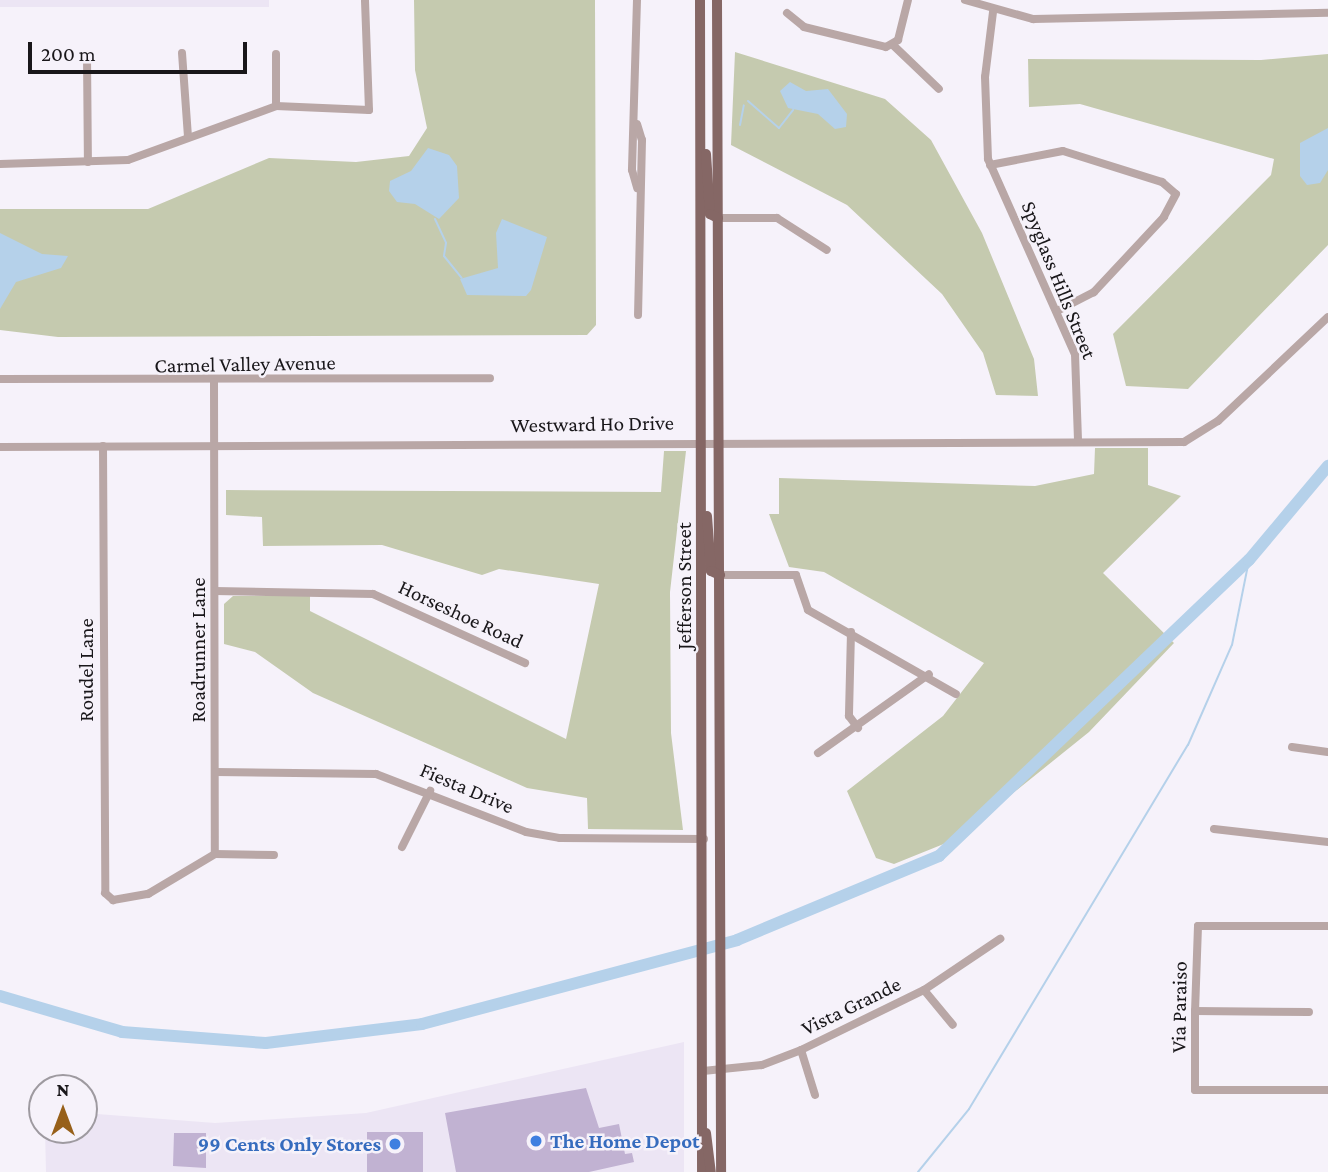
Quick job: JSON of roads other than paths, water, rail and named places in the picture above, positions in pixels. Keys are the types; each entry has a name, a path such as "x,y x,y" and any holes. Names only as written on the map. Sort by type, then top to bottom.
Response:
{"main road":[{"name":"Jefferson Street","path":"700,0 704,839 702,1172"},
{"name":"Jefferson Street","path":"718,0 722,1172"},
{"path":"701,124 710,214 719,218"},
{"path":"702,499 711,571 720,575"},
{"path":"703,1120 711,1172"}],"street":[{"path":"0,164 128,160 276,106 369,110 372,94 365,0"},
{"path":"637,0 636,124 642,140 637,188 638,315"},
{"path":"894,46 908,0"},
{"path":"965,0 993,12 1105,20 1328,13"},
{"name":"Spyglass Hills Street","path":"993,12 985,77 990,165 1057,311 1078,371 1078,442"},
{"path":"788,13 804,27 894,46 939,89"},
{"path":"181,53 188,136"},
{"path":"276,54 276,106"},
{"path":"87,56 88,162"},
{"path":"990,165 1063,150 1171,187 1176,194 1170,208 1094,292 1057,311"},
{"path":"719,218 777,218 827,250"},
{"name":"Westward Ho Drive","path":"0,447 702,441 1184,442 1246,397 1328,317"},
{"name":"Carmel Valley Avenue","path":"0,379 215,382 490,378"},
{"name":"Roadrunner Lane","path":"215,382 215,854"},
{"name":"Roudel Lane","path":"103,446 105,893 113,900 148,894 215,854"},
{"path":"720,575 796,575 808,610 929,674 956,694"},
{"name":"Horseshoe Road","path":"215,591 373,594 525,663"},
{"path":"851,632 849,716 858,728"},
{"path":"818,754 858,728 929,674"},
{"path":"1292,747 1328,752"},
{"name":"Fiesta Drive","path":"216,772 366,773 430,791 526,832 560,838 704,839"},
{"path":"402,847 430,791"},
{"path":"1214,829 1328,842"},
{"path":"215,854 274,855"},
{"name":"Via Paraiso","path":"1328,926 1198,926 1195,1011 1195,1090 1328,1090"},
{"name":"Vista Grande","path":"703,1070 762,1065 801,1050 924,990 1000,939"},
{"path":"924,990 953,1025"},
{"path":"1195,1011 1309,1012"},
{"path":"801,1050 815,1095"}],"water":[{"path":"790,82 806,91 828,89 847,114 846,127 835,129 818,114 788,108 780,91"},
{"path":"1328,128 1328,170 1320,183 1307,185 1300,176 1300,143"},
{"path":"428,148 449,155 457,166 459,198 439,219 415,204 397,202 389,191 390,181 411,171"},
{"path":"502,219 547,237 531,290 526,296 467,295 460,279 498,268 496,233"},
{"path":"0,233 42,254 68,256 61,268 16,282 0,309"}],"waterway":[{"path":"748,101 779,128 793,110"},
{"path":"740,125 744,105"},
{"path":"435,219 446,243 444,256 462,278"},
{"path":"0,996 122,1032 266,1043 422,1024 737,940 939,856 1249,560 1328,466"},
{"path":"918,1172 969,1109 1188,745 1232,645 1249,560"}],"place":[{"name":"The Home Depot","path":"536,1141"},
{"name":"99 Cents Only Stores","path":"395,1144"}]}
